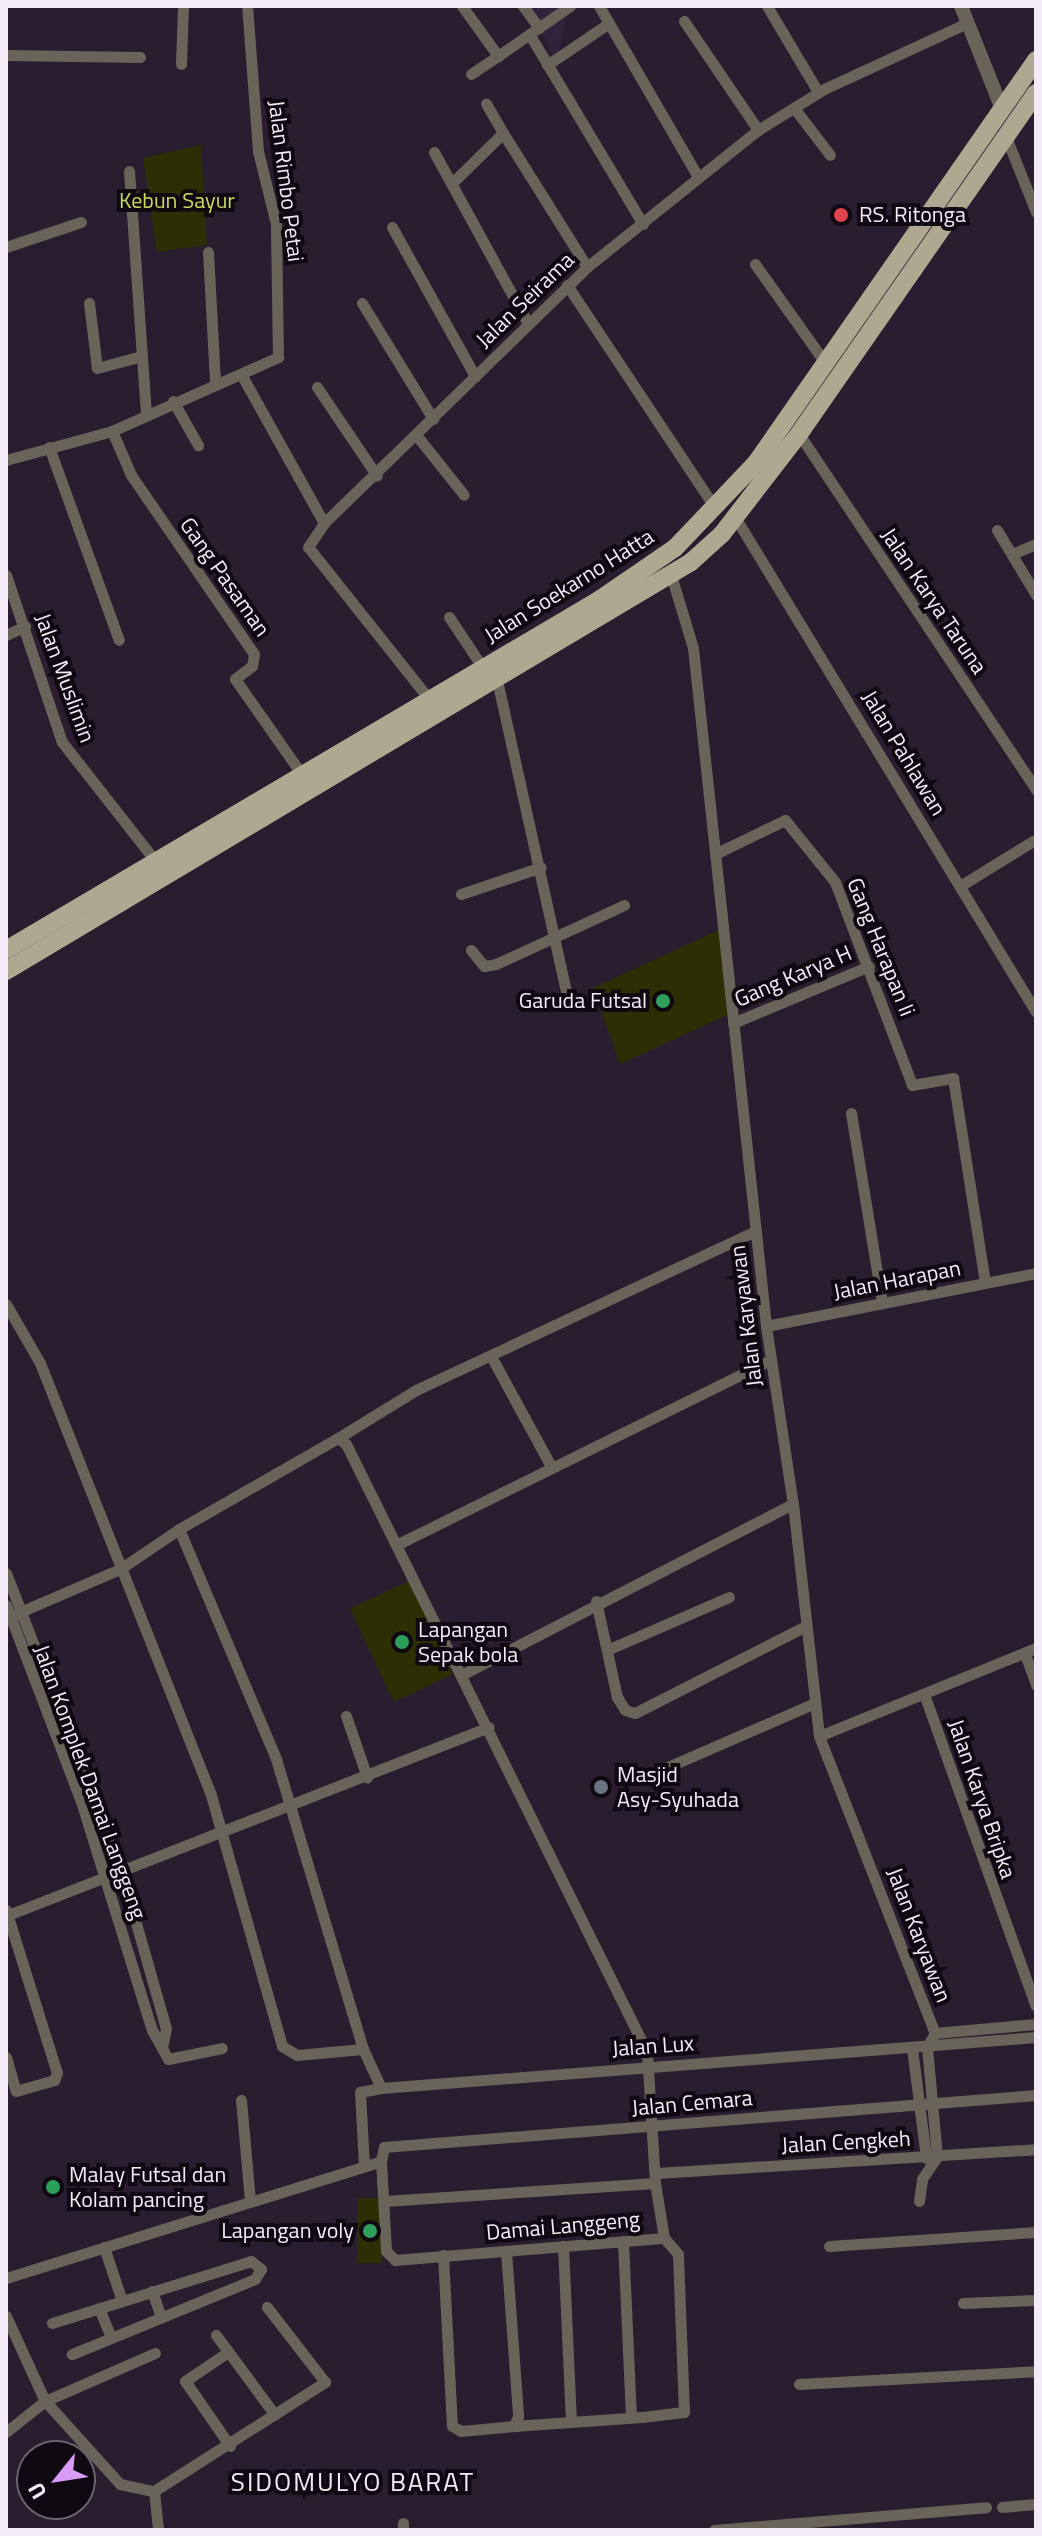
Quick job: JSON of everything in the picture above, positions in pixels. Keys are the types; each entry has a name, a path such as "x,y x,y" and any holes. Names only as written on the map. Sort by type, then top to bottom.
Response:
{"main road":[{"name":"Jalan Soekarno Hatta","path":"6,971 228,842 490,674 663,558 756,463 1036,60"},
{"name":"Jalan Soekarno Hatta","path":"6,950 429,699 490,674 671,575 711,544 799,434 1036,93"},
{"path":"831,356 852,360"},
{"path":"221,822 228,842"}],"street":[{"path":"181,64 183,6"},
{"name":"Jalan Rimbo Petai","path":"7,458 112,431 146,412 215,383 272,364 281,348 276,224 258,151 247,6"},
{"path":"462,6 498,56"},
{"path":"523,6 547,65 643,224"},
{"path":"471,74 535,33 570,6"},
{"path":"599,6 698,177"},
{"path":"767,6 818,92"},
{"path":"961,6 1002,109"},
{"path":"684,21 758,130"},
{"path":"547,65 609,23"},
{"name":"Jalan Seirama","path":"324,523 377,476 567,285 758,130 818,92 967,23"},
{"path":"6,55 140,57"},
{"path":"486,103 587,267"},
{"path":"794,108 830,155"},
{"path":"453,182 503,133"},
{"path":"1006,137 1036,212"},
{"path":"434,152 527,322"},
{"path":"129,171 138,357 146,412"},
{"path":"6,247 81,222"},
{"path":"392,227 475,376"},
{"path":"208,252 215,383"},
{"path":"755,264 831,356"},
{"path":"567,285 715,508"},
{"path":"89,303 97,368 138,357"},
{"path":"362,303 433,419"},
{"path":"241,374 324,523 308,547 429,699"},
{"path":"317,387 377,476"},
{"path":"173,401 198,445"},
{"name":"Gang Pasaman","path":"112,431 131,475 254,654 252,666 235,679 303,776"},
{"name":"Jalan Karya Taruna","path":"799,434 1036,790"},
{"path":"417,436 464,495"},
{"path":"49,447 119,640"},
{"name":"Jalan Pahlawan","path":"735,517 1036,1012"},
{"path":"997,530 1036,595"},
{"path":"1012,554 1036,544"},
{"name":"Jalan Muslimin","path":"6,575 62,742 157,863"},
{"name":"Jalan Karyawan","path":"671,575 693,648 766,1326 793,1504 804,1627 819,1736 935,2033"},
{"path":"449,617 490,674 541,867 568,1001"},
{"path":"6,635 25,626"},
{"name":"Gang Harapan Ii","path":"715,854 785,820 790,822 835,882 914,1086 953,1078 985,1283"},
{"path":"960,886 1033,841"},
{"path":"461,894 541,867"},
{"path":"471,950 484,966 496,964 555,934 624,905"},
{"name":"Gang Karya H","path":"733,1023 869,966"},
{"path":"851,1113 882,1303"},
{"path":"11,1613 120,1569 179,1529 416,1390 492,1358 756,1231"},
{"name":"Jalan Harapan","path":"766,1326 1036,1273"},
{"path":"6,1304 40,1363 224,1831 282,2046 297,2055 363,2049"},
{"path":"492,1358 552,1468"},
{"path":"398,1544 770,1360"},
{"path":"338,1438 354,1457 398,1544 647,2052 656,2178"},
{"path":"463,1674 596,1601 793,1504"},
{"path":"179,1529 276,1759 363,2049 381,2088 360,2092 364,2165"},
{"name":"Jalan Komplek Damai Langgeng","path":"6,1573 11,1613 107,1879 152,2030 163,2044"},
{"path":"607,1650 729,1597"},
{"path":"596,1601 617,1697 625,1710 635,1713 804,1627"},
{"name":"Jalan Komplek Damai Langgeng","path":"11,1613 61,1714 122,1874 166,2028 163,2044"},
{"path":"819,1736 1030,1651 1036,1685"},
{"name":"Jalan Karya Bripka","path":"924,1694 1036,2006"},
{"path":"647,1776 815,1703"},
{"path":"47,1719 61,1714"},
{"path":"346,1716 367,1777"},
{"path":"6,2057 16,2091 54,2080 57,2073 7,1912 122,1874 489,1727"},
{"path":"127,1944 142,1942"},
{"name":"Jalan Karyawan","path":"935,2033 1036,2024"},
{"name":"Jalan Karyawan","path":"927,2047 935,2033"},
{"path":"919,2201 922,2179 932,2157 933,2102 927,2047 1036,2037"},
{"path":"163,2044 168,2059 222,2048"},
{"name":"Jalan Lux","path":"381,2088 927,2047"},
{"path":"912,2048 919,2103 932,2157"},
{"name":"Jalan Cemara","path":"6,2278 381,2161 384,2147 1036,2095"},
{"path":"241,2100 250,2201"},
{"name":"Jalan Cengkeh","path":"656,2178 1036,2149"},
{"name":"Damai Langgeng","path":"381,2161 390,2258 664,2238 656,2178 385,2201"},
{"path":"829,2246 1036,2232"},
{"path":"443,2255 452,2426 461,2431 684,2412 678,2254 664,2238"},
{"path":"623,2241 631,2417"},
{"path":"563,2246 571,2421"},
{"path":"104,2247 122,2301"},
{"path":"506,2251 518,2416 514,2426"},
{"path":"52,2323 251,2261 261,2269 255,2279 72,2354"},
{"path":"152,2291 161,2317"},
{"path":"963,2303 1036,2300"},
{"path":"6,2316 45,2401 120,2484 154,2491 230,2446 325,2382 267,2307"},
{"path":"99,2308 111,2338"},
{"path":"216,2335 275,2415"},
{"path":"228,2352 185,2381 230,2446"},
{"path":"6,2432 45,2401 155,2353"},
{"path":"799,2384 1036,2371"},
{"path":"154,2491 158,2530"},
{"path":"1002,2507 1036,2504"},
{"path":"714,2530 811,2525 986,2507"}],"shaded area":[{"path":"527,6 568,6 557,61"}],"green space":[{"name":"Kebun Sayur","path":"201,145 207,245 157,252 143,158"},
{"name":"Garuda Futsal","path":"719,930 729,1014 620,1064 593,988"},
{"name":"Lapangan Sepak bola","path":"409,1581 453,1674 394,1702 350,1608"},
{"name":"Lapangan voly","path":"357,2198 381,2198 381,2263 357,2263"}],"place":[{"name":"RS. Ritonga","path":"841,215"},
{"name":"Garuda Futsal","path":"663,1001"},
{"name":"Lapangan Sepak bola","path":"402,1642"},
{"name":"Masjid Asy-Syuhada","path":"601,1787"},
{"name":"Malay Futsal dan Kolam pancing","path":"53,2187"},
{"name":"Lapangan voly","path":"370,2231"}],"district":[{"name":"SIDOMULYO BARAT","path":"353,2482"}]}
